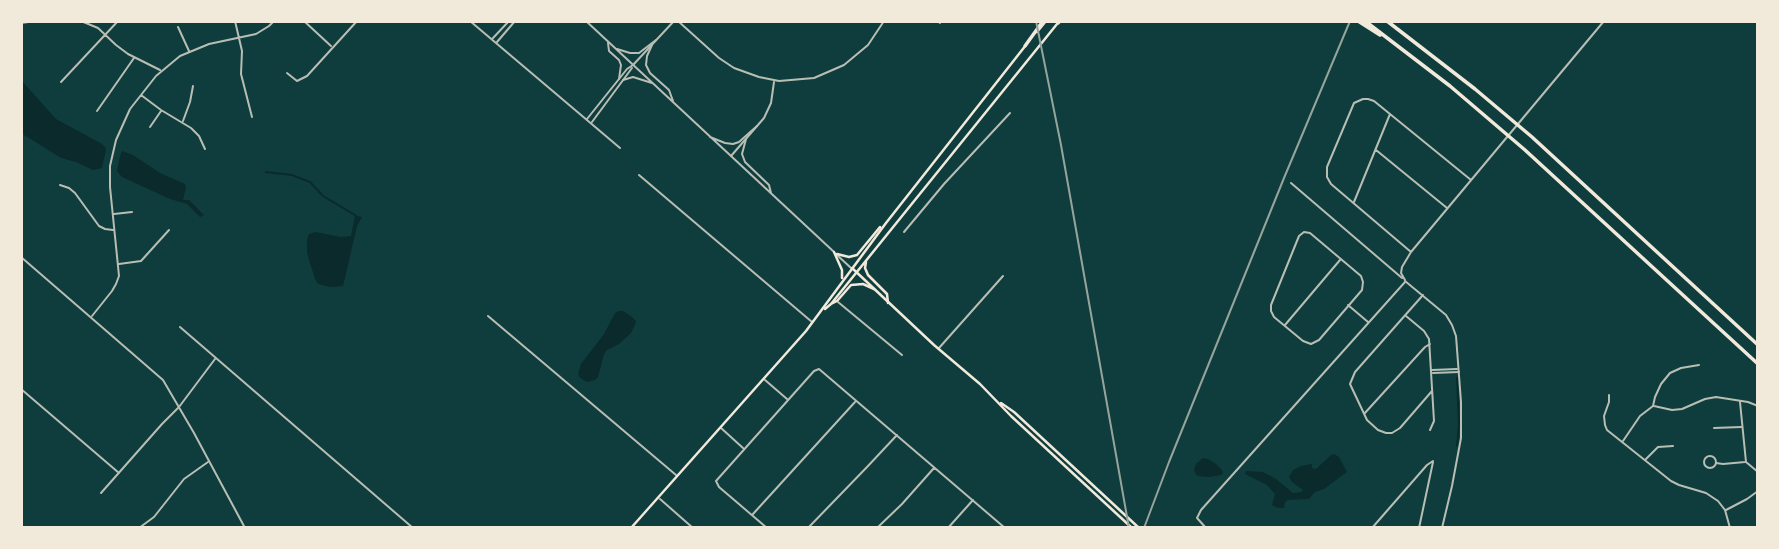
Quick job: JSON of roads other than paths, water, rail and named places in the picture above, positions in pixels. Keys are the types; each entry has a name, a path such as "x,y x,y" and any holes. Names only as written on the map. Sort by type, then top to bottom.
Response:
{"highway":[{"path":"1025,47 1045,21"},
{"path":"1359,21 1386,38"},
{"path":"1365,21 1450,86 1525,150 1758,364"},
{"path":"1387,21 1532,137 1758,345"}],"main road":[{"path":"631,528 831,304 1059,22"},
{"path":"821,313 886,223 1025,47"},
{"path":"835,253 849,257 857,255 886,223"},
{"path":"835,253 842,270 842,282"},
{"path":"867,259 867,275 887,294 888,303"},
{"path":"852,268 1139,528"},
{"path":"831,304 851,285 863,284 874,289"},
{"path":"998,401 1132,528"}],"street":[{"path":"21,23 36,21"},
{"path":"81,21 93,25 122,51 161,71"},
{"path":"61,82 118,21"},
{"path":"235,21 242,51 241,74 252,117"},
{"path":"91,316 116,284 119,276 110,182 113,150 123,122 141,94 173,61 209,44 260,32 275,21"},
{"path":"304,21 333,48"},
{"path":"287,73 294,80 302,80 357,21"},
{"path":"470,21 620,148"},
{"path":"492,39 509,21"},
{"path":"496,43 515,21"},
{"path":"586,21 852,268"},
{"path":"616,49 639,53 676,21 724,62 747,74 774,81 794,81 814,78 844,65 875,37 884,21"},
{"path":"1405,281 1401,273 1402,267 1411,251 1604,21"},
{"path":"178,27 190,52"},
{"path":"591,123 627,69 634,65 656,40"},
{"path":"587,119 621,79 621,64 609,51 608,42"},
{"path":"652,45 646,60 648,70 669,90 674,102"},
{"path":"97,111 134,57"},
{"path":"621,79 634,77 653,83"},
{"path":"731,156 765,118 770,108 774,81"},
{"path":"182,122 193,86"},
{"path":"141,94 195,132 205,149"},
{"path":"1411,251 1331,184 1327,177 1327,167 1351,108 1358,100 1371,100 1471,180"},
{"path":"150,127 161,110"},
{"path":"904,232 1010,113"},
{"path":"1354,203 1390,114"},
{"path":"708,135 733,144 757,127"},
{"path":"746,139 742,150 743,158 769,185 771,194"},
{"path":"1376,149 1447,208"},
{"path":"639,175 813,322"},
{"path":"1291,183 1446,315 1452,325 1456,336 1461,438 1442,528"},
{"path":"60,185 75,192 99,226 114,230"},
{"path":"113,214 132,212"},
{"path":"118,265 140,264 169,230"},
{"path":"1304,230 1310,233 1341,259 1361,276 1365,282 1362,290 1319,340 1306,343 1273,317 1270,307 1299,236 1304,230"},
{"path":"21,257 159,376 179,407 245,528"},
{"path":"1284,326 1341,259"},
{"path":"938,348 1003,276"},
{"path":"1206,528 1197,518 1200,510 1405,281"},
{"path":"1423,295 1355,372 1351,381 1352,390 1367,420 1385,433 1392,433 1400,428 1432,391"},
{"path":"837,301 902,355"},
{"path":"1348,305 1368,322"},
{"path":"1405,315 1424,331 1430,344 1434,421 1430,430"},
{"path":"488,316 677,476"},
{"path":"180,327 413,528"},
{"path":"1364,414 1430,344"},
{"path":"101,493 179,407 216,359"},
{"path":"1622,442 1640,416 1653,406 1661,384 1670,373 1699,365"},
{"path":"767,528 715,482 817,369 822,370 1005,528"},
{"path":"1432,372 1458,370"},
{"path":"764,378 788,400"},
{"path":"21,389 119,473"},
{"path":"1609,395 1604,416 1605,425 1613,436 1671,481 1718,501 1725,510 1730,528"},
{"path":"1653,406 1682,409 1710,397 1758,406"},
{"path":"752,515 857,401"},
{"path":"1740,401 1746,462 1758,472"},
{"path":"1714,428 1742,427"},
{"path":"720,428 744,449"},
{"path":"808,528 897,435"},
{"path":"1645,460 1658,447 1673,446"},
{"path":"139,528 154,517 184,479 209,461"},
{"path":"1372,528 1433,461 1419,528"},
{"path":"1716,463 1746,462"},
{"path":"877,528 935,468"},
{"path":"1725,510 1758,491"},
{"path":"658,497 693,528"},
{"path":"948,528 973,500"}],"water":[{"path":"21,80 56,119 105,147 102,168 93,170 61,158 21,133"},
{"path":"122,151 185,184 183,200 189,200 204,215 200,217 187,204 122,177 117,171"},
{"path":"355,215 362,217 357,226 343,286 318,284 307,253 309,234 315,232 351,236"},
{"path":"619,311 632,317 636,321 635,325 619,344 607,350 598,377 587,382 578,374 581,364"},
{"path":"1334,454 1339,457 1347,472 1324,489 1315,492 1309,499 1288,500 1284,508 1272,505 1275,494 1267,485 1245,474 1246,471 1263,472 1293,493 1301,492 1303,490 1289,477 1293,470 1312,464 1312,468 1316,469"},
{"path":"1203,458 1216,464 1223,473 1209,477 1197,476 1194,470 1196,464"}],"waterway":[{"path":"266,172 292,175 310,182 323,196 355,215"},
{"path":"1457,378 1457,446"}],"railway":[{"path":"1036,21 1061,145 1129,528"},
{"path":"1144,528 1350,21"}]}
